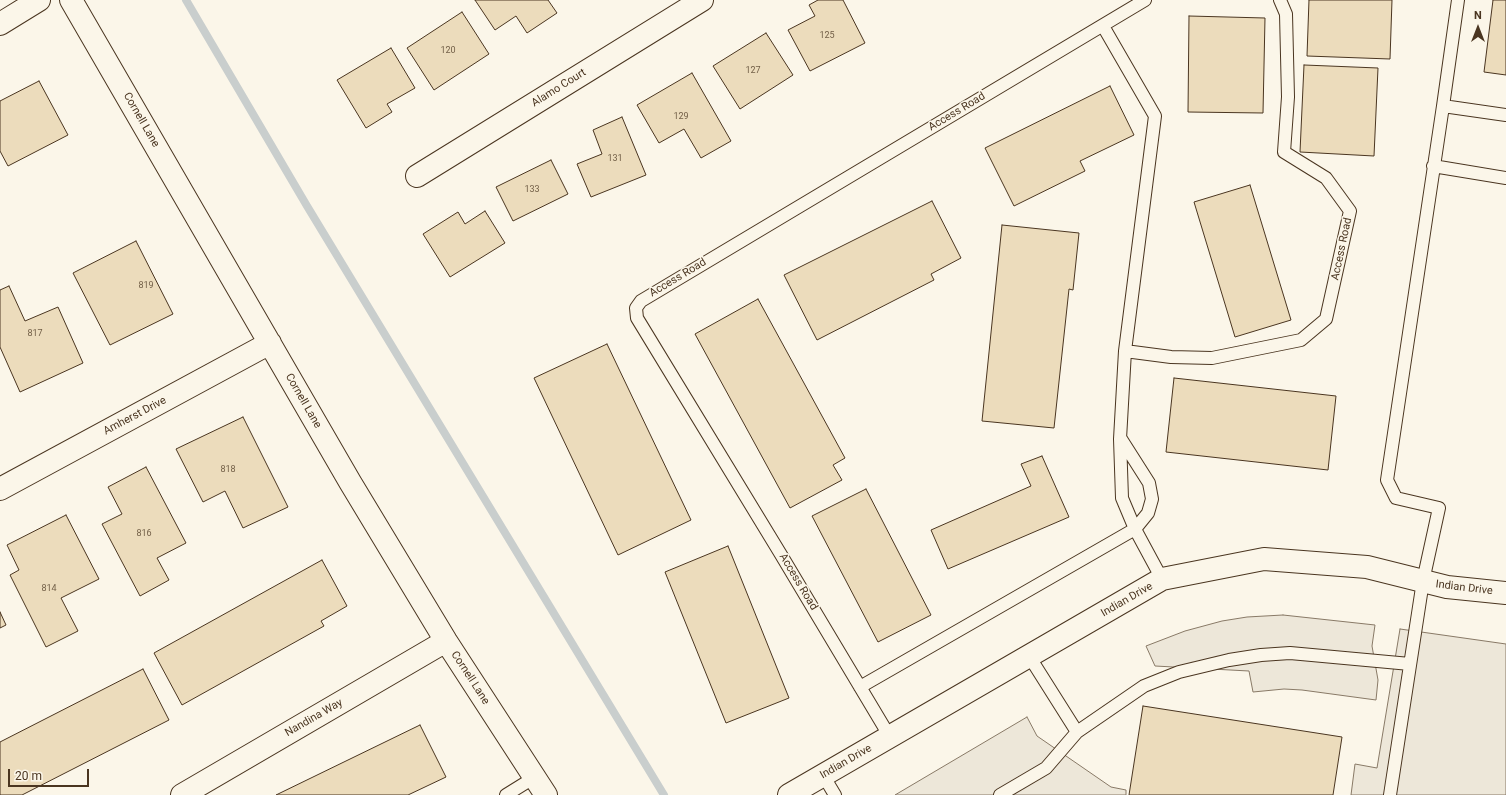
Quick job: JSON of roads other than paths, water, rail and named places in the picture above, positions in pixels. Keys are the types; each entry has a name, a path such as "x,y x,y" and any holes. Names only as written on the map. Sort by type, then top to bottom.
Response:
{"street":[{"path":"0,24 39,0"},
{"name":"Cornell Lane","path":"71,0 350,482 446,641 540,786"},
{"name":"Alamo Court","path":"417,176 702,0"},
{"name":"Amherst Drive","path":"0,489 270,343"},
{"name":"Indian Drive","path":"789,795 1162,579 1264,559 1368,567 1447,588 1506,593"},
{"name":"Nandina Way","path":"182,795 446,641"}],"lane":[{"name":"Access Road","path":"890,737 637,318 636,308 641,301 1145,0"},
{"name":"Access Road","path":"1125,351 1170,357 1212,358 1301,340 1326,319 1350,211 1326,178 1284,152 1288,97 1286,14 1280,0"},
{"path":"1390,795 1423,581 1439,508 1396,498 1387,480 1458,0"},
{"path":"1103,26 1155,116 1125,351 1120,438 1122,498 1135,529 1162,579"},
{"path":"1443,106 1506,115"},
{"path":"1434,166 1506,178"},
{"path":"860,687 1135,529 1148,513 1152,499 1148,483 1120,438"},
{"path":"1000,795 1046,768 1077,732 1144,686 1179,672 1229,660 1261,655 1290,653 1410,664"},
{"path":"1029,656 1077,732"},
{"path":"823,775 835,795"},
{"path":"506,795 540,786"}],"waterway":[{"path":"186,0 307,206 664,795"}]}
